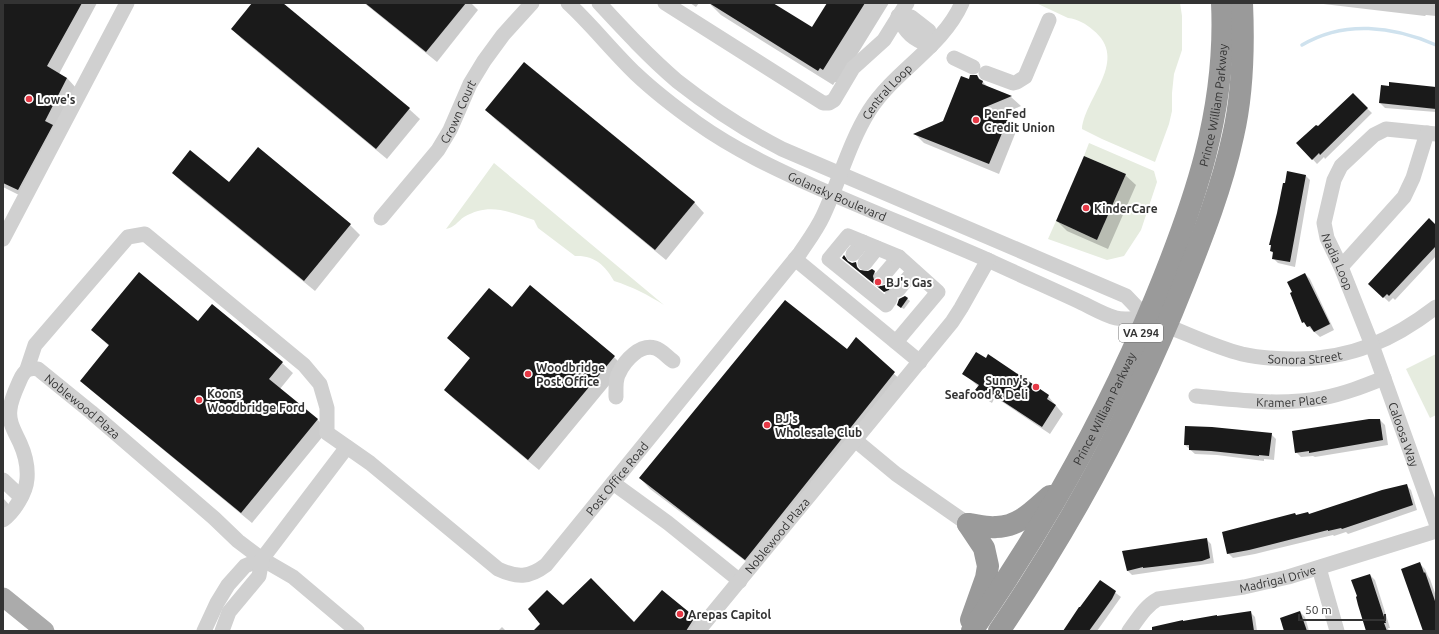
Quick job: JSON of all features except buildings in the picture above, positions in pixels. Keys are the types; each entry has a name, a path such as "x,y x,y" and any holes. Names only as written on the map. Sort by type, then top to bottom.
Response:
{"highway":[{"name":"Prince William Parkway","path":"972,631 1022,557 1067,480 1105,410 1147,318 1172,258 1191,208 1204,165 1214,121 1219,91 1222,54 1222,3"},
{"name":"Prince William Parkway","path":"999,631 1088,488 1137,394 1167,327 1198,249 1224,171 1233,136 1242,71 1242,3"},
{"path":"968,524 996,528 1016,523 1028,516 1067,480"},
{"path":"967,631 988,569 984,548 968,524"}],"main road":[{"path":"3,597 44,631"}],"street":[{"path":"3,239 127,3"},
{"name":"Crown Court","path":"381,218 438,150 450,130 470,84 484,61 503,35 532,3"},
{"name":"Golansky Boulevard","path":"568,3 636,74 696,123 728,144 762,162 832,194 988,260 1117,318 1147,318"},
{"name":"Golansky Boulevard","path":"598,3 649,56 676,80 739,124 782,149 1126,296 1147,318 1167,327"},
{"path":"665,3 823,103 829,103 834,100 853,68 884,40 907,3"},
{"name":"Central Loop","path":"832,194 861,125 870,109 899,74 931,46 950,24 962,3"},
{"path":"898,16 911,17 929,31 931,46"},
{"path":"954,58 1013,83 1017,82 1025,77 1049,20"},
{"name":"Nadia Loop","path":"1372,345 1341,267 1327,238 1324,223 1334,180 1341,166 1379,132 1386,129 1394,129 1431,134"},
{"path":"1341,267 1404,197 1431,134"},
{"name":"Post Office Road","path":"27,369 35,345 128,237 145,234 304,365 320,384 327,408 327,433 376,468 498,569 509,574 519,576 533,573 546,565 796,258 822,218 832,194"},
{"path":"836,292 853,265 877,248 899,257 938,292 896,342"},
{"path":"876,285 899,257"},
{"path":"796,258 920,362"},
{"name":"Noblewood Plaza","path":"698,631 952,322 988,260"},
{"path":"853,265 876,285 886,305 914,271"},
{"name":"Sonora Street","path":"1167,327 1235,352 1264,357 1296,359 1320,358 1349,353 1395,335 1436,307"},
{"name":"Caloosa Way","path":"1372,345 1436,523"},
{"path":"616,397 618,373 631,357 640,349 647,348 660,350 673,361"},
{"path":"3,520 16,507 27,481 27,469 24,455 10,420 9,410 22,374 27,369"},
{"name":"Noblewood Plaza","path":"27,369 38,369 91,412 214,518 238,541 262,559 293,577 357,631"},
{"name":"Kramer Place","path":"1196,396 1284,403 1305,401 1338,394 1384,378"},
{"path":"855,440 896,474 968,524"},
{"path":"222,631 229,612 259,576 262,559 347,447"},
{"path":"3,480 21,497"},
{"path":"613,483 668,523 740,581"},
{"name":"Madrigal Drive","path":"1129,631 1146,608 1158,599 1244,587 1288,577 1436,531"},
{"path":"204,631 217,603 228,585 245,566 262,559"},
{"path":"1318,568 1337,631"}],"shaded area":[{"path":"1036,3 1180,3 1182,16 1182,50 1174,74 1172,111 1169,124 1155,162 1082,129 1090,104 1107,66 1107,54 1103,42 1093,30 1085,24"},
{"path":"1089,143 1154,171 1157,182 1141,230 1124,256 1107,260 1048,239 1056,221 1097,240 1126,174 1084,156"},
{"path":"494,163 664,305 628,286 614,281 607,270 593,259 575,256 538,228 534,220 491,209 473,212 464,217 454,226 446,229"},
{"path":"1436,354 1436,415 1430,418 1406,369"}],"waterway":[{"path":"1302,45 1318,37 1335,32 1369,28 1403,33 1436,45"}],"place":[{"name":"Lowe's","path":"29,99"},
{"name":"PenFed Credit Union","path":"976,120"},
{"name":"KinderCare","path":"1086,208"},
{"name":"BJ's Gas","path":"878,282"},
{"name":"Woodbridge Post Office","path":"528,374"},
{"name":"Sunny's Seafood & Deli","path":"1036,387"},
{"name":"Koons Woodbridge Ford","path":"199,400"},
{"name":"BJ's Wholesale Club","path":"767,425"},
{"name":"Arepas Capitol","path":"680,614"}]}
